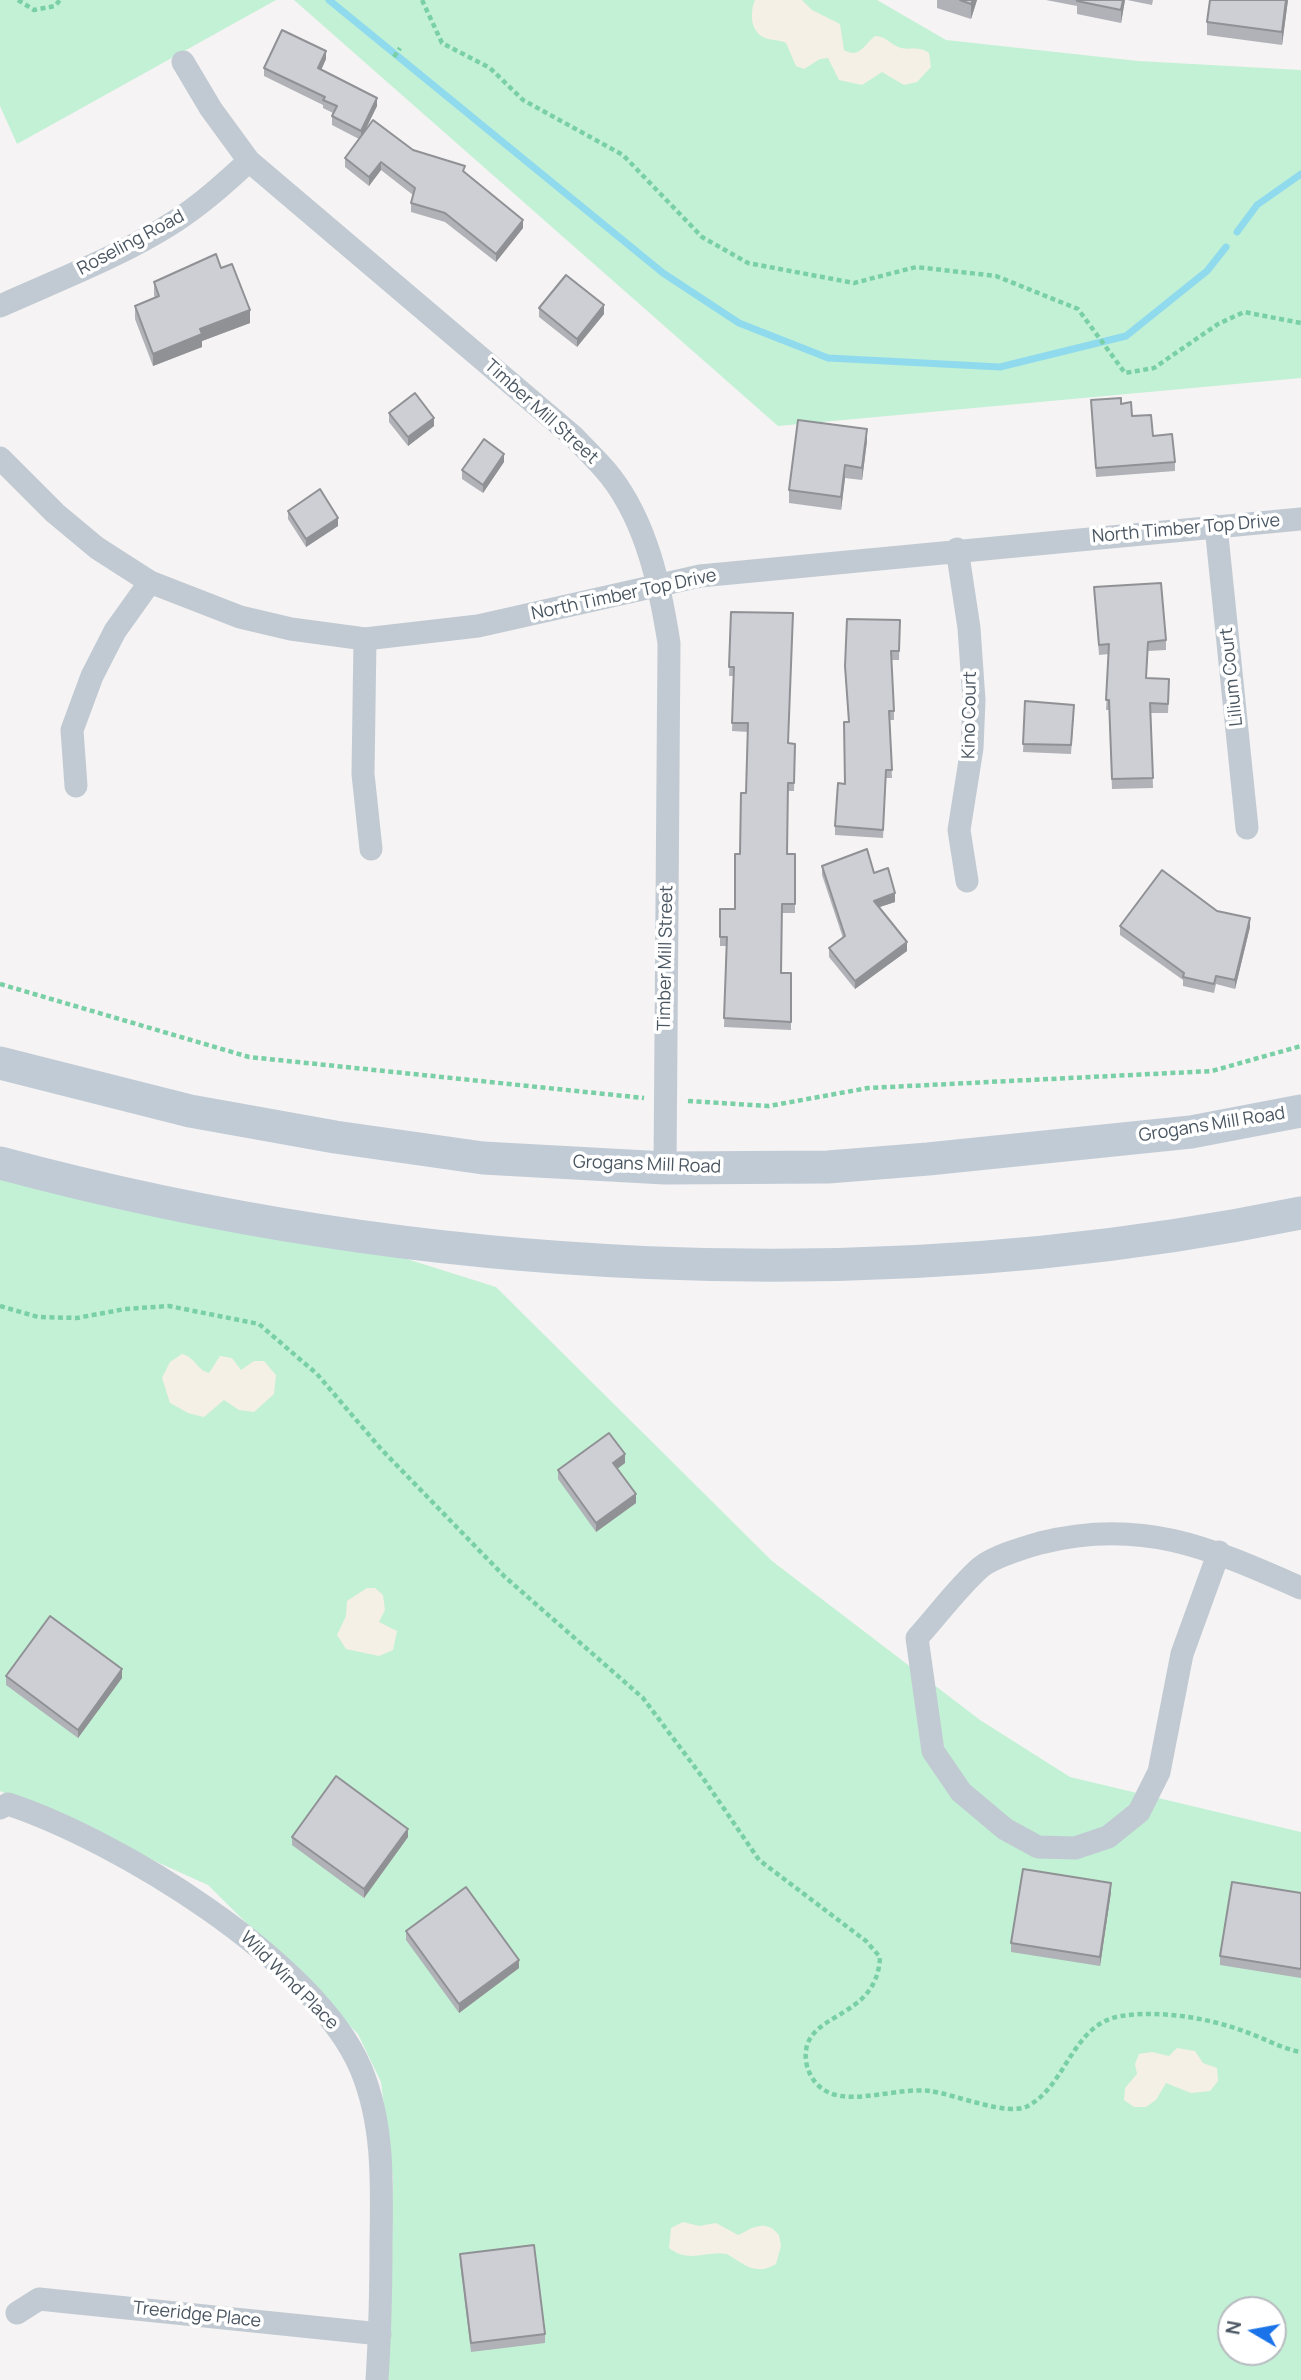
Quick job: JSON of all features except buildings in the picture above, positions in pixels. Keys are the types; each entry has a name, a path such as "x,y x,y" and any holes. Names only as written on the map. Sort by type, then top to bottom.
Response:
{"main road":[{"name":"Grogans Mill Road","path":"0,1063 190,1111 335,1137 483,1158 665,1168 828,1167 928,1159 1191,1132 1301,1111"},
{"path":"0,1163 156,1200 309,1228 465,1248 620,1261 776,1265 989,1256 1147,1239 1301,1213"}],"street":[{"name":"Timber Mill Street","path":"183,62 211,109 249,161 574,437 612,478 640,530 660,584 670,643 665,1168"},
{"name":"Roseling Road","path":"0,306 88,267 173,223 210,197 249,161"},
{"name":"North Timber Top Drive","path":"0,458 76,531 150,582 240,617 290,629 365,639 478,626 700,576 957,549 1301,519"},
{"name":"Lilium Court","path":"1216,526 1247,828"},
{"name":"Kino Court","path":"957,549 969,628 974,700 972,748 960,830 967,881"},
{"path":"76,786 72,730 92,676 115,631 150,582"},
{"path":"365,639 363,774 371,849"},
{"path":"1219,1552 1182,1654 1159,1772 1139,1812 1108,1837 1075,1848 1038,1847 1005,1829 961,1793 933,1751 916,1638 983,1566 1030,1546 1075,1534 1111,1531 1149,1535 1219,1552 1301,1588"},
{"name":"Wild Wind Place","path":"0,1808 8,1804 54,1819 227,1920 308,1994 340,2030 362,2070 375,2114 382,2164 377,2380"},
{"name":"Treeridge Place","path":"17,2313 40,2300 380,2334"}],"path":[{"path":"18,0 34,10 55,6 60,0"},
{"path":"422,0 442,43 490,68 523,100 623,155 702,237 748,263 854,283 916,267 996,276 1078,309 1125,373 1153,368 1218,324 1244,312 1301,323"},
{"path":"394,57 400,48"},
{"path":"0,1306 38,1317 77,1318 125,1309 169,1306 215,1313 259,1324 317,1374 381,1449 505,1577 643,1698 703,1778 759,1860 866,1941 880,1957 879,1974 871,1991 859,2004 819,2027 806,2044 806,2062 811,2078 819,2087 832,2094 850,2096 927,2090 992,2106 1021,2109 1038,2098 1059,2075 1077,2046 1099,2023 1120,2016 1183,2016 1243,2030 1301,2052"}],"green space":[{"path":"0,0 276,0 17,144 0,106"},
{"path":"294,0 877,0 946,40 1138,61 1301,70 1301,378 778,426"},
{"path":"0,1175 118,1209 394,1255 496,1287 772,1561 980,1720 1070,1777 1301,1832 1301,2380 387,2380 393,2178 381,2082 358,2034 208,1885 0,1791"}],"sand":[{"path":"755,0 802,0 812,10 840,24 844,50 858,52 875,36 879,36 901,48 929,53 931,67 917,82 904,85 882,72 862,85 839,80 828,58 820,59 804,69 796,66 786,43 766,38 756,30 752,15"},
{"path":"182,1354 209,1373 220,1356 232,1358 241,1370 254,1361 264,1361 276,1375 274,1394 254,1412 239,1410 224,1400 204,1417 188,1413 170,1403 162,1378 170,1362"},
{"path":"367,1588 375,1588 383,1595 385,1610 379,1622 397,1631 393,1650 379,1656 346,1649 337,1635 346,1616 347,1601"},
{"path":"1177,2048 1195,2051 1203,2063 1217,2068 1218,2081 1210,2091 1191,2093 1166,2083 1156,2100 1146,2107 1134,2107 1124,2100 1125,2088 1137,2074 1135,2064 1139,2054 1152,2052 1169,2056"},
{"path":"683,2222 699,2226 716,2223 738,2235 754,2227 769,2227 779,2235 781,2246 776,2264 756,2269 727,2254 691,2256 676,2253 669,2248 671,2228"}],"waterway":[{"path":"329,0 663,273 739,323 828,358 1000,367 1126,336 1207,271 1226,247"},
{"path":"1237,232 1257,205 1301,174"}]}
